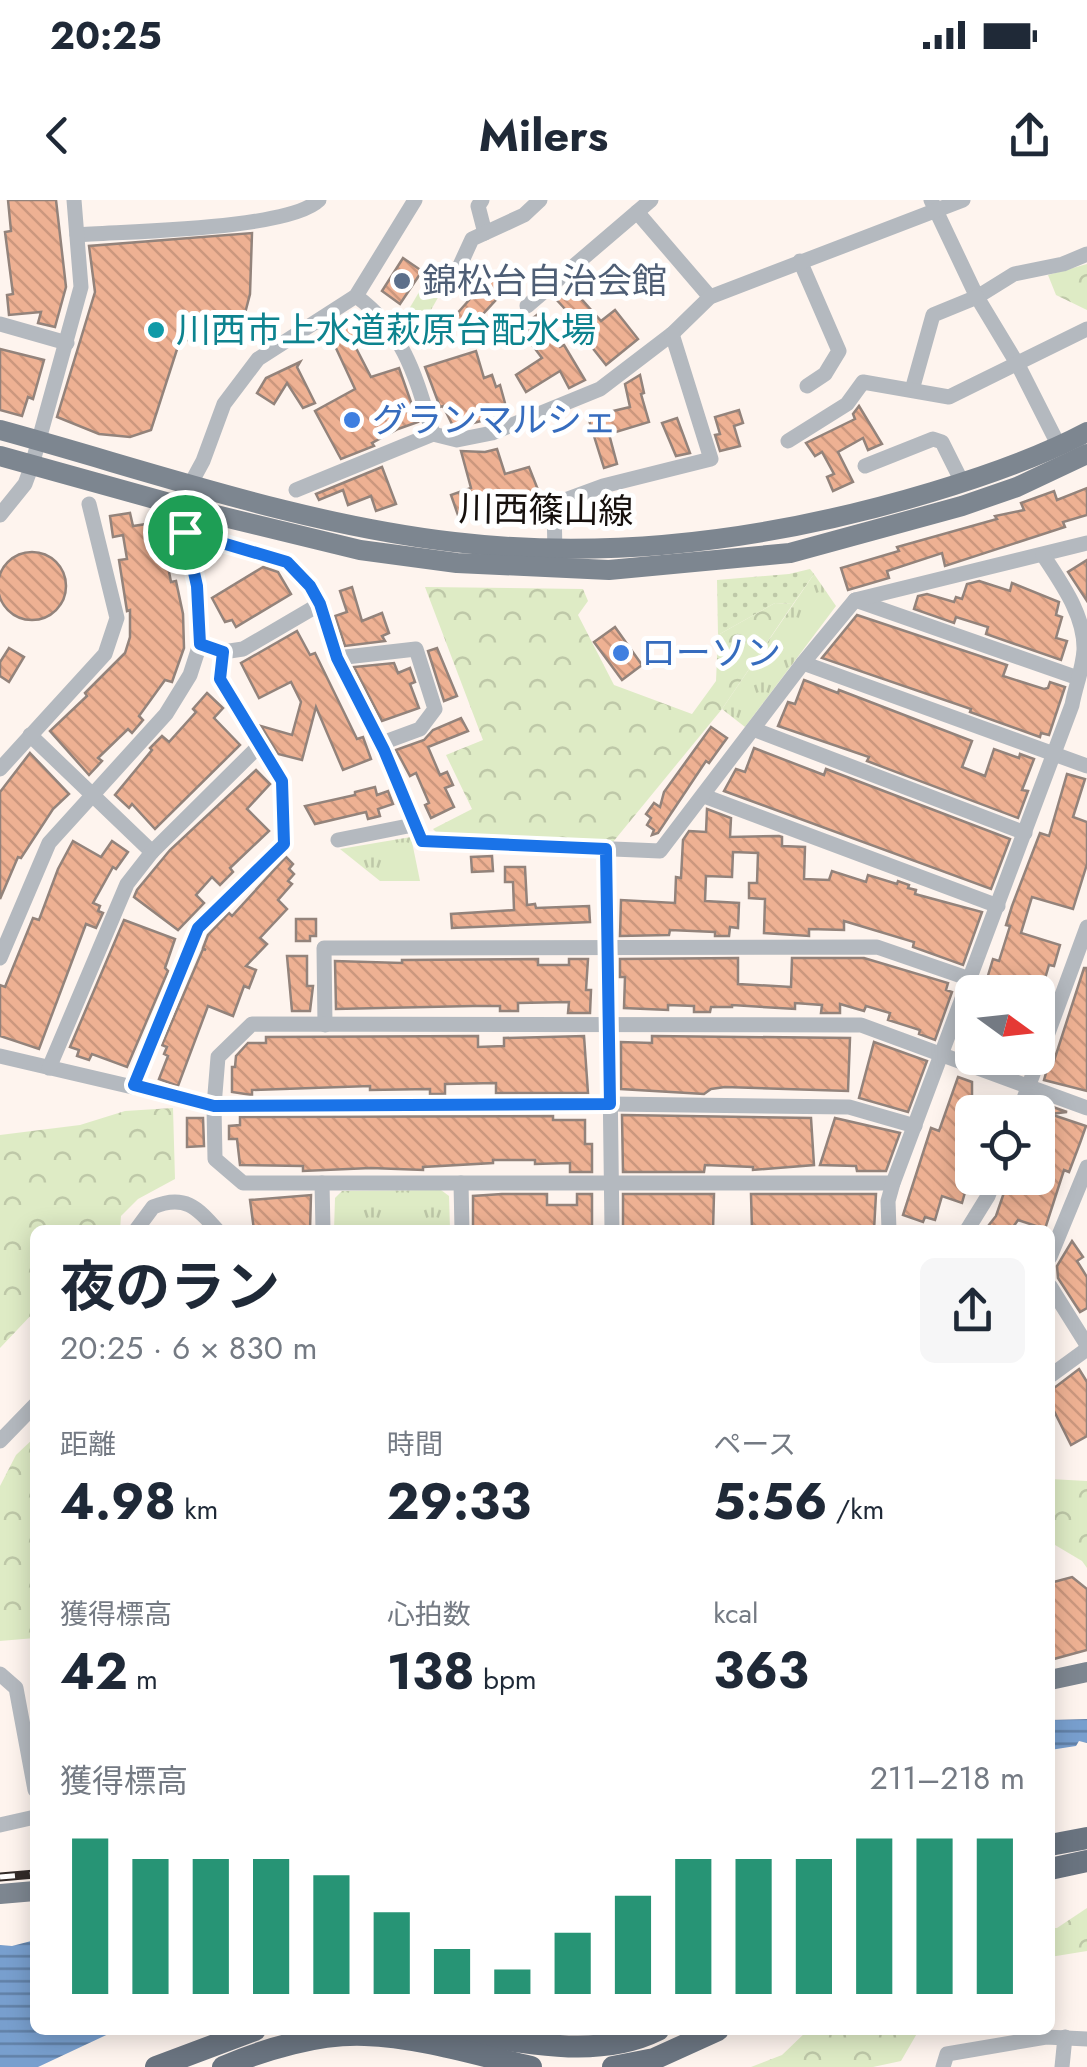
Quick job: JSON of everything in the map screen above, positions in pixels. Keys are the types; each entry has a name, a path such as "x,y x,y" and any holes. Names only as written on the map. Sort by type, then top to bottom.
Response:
{"highway":[{"path":"1055,1844 1087,1838"},
{"path":"1055,1868 1087,1861"},
{"path":"156,2067 242,2035"},
{"path":"223,2067 340,2035"},
{"path":"375,2035 532,2067"},
{"path":"483,2035 542,2045 594,2045 647,2035"},
{"path":"613,2067 654,2059 707,2035"}],"main road":[{"name":"川西篠山線","path":"0,430 190,485 350,525 608,570 790,553 1017,487 1086,443"},
{"name":"川西篠山線","path":"0,456 186,508 360,550 457,563 555,559 766,533 855,515 962,482 1059,446 1086,443"},
{"path":"1055,1679 1087,1672"},
{"path":"0,1894 30,1891"}],"street":[{"path":"0,515 25,484 32,465 81,287 74,200"},
{"path":"76,235 263,220 312,207 319,200"},
{"path":"0,958 49,843 166,714 190,675 200,644 197,586 185,532 186,508 190,485 204,461 224,404 258,358 356,296 415,200"},
{"path":"482,200 478,206 485,233"},
{"path":"456,274 472,239 524,215 540,200"},
{"path":"527,306 651,200"},
{"path":"296,490 433,434 457,440 525,421 600,389 672,334 710,297 933,206 963,200"},
{"path":"933,206 1059,446"},
{"path":"637,212 710,297"},
{"path":"912,390 933,316 978,297 1014,274 1063,264 1087,254"},
{"path":"800,261 838,351 825,374 808,386"},
{"path":"356,296 378,312 410,359 433,434"},
{"path":"0,324 67,343"},
{"path":"788,441 846,404 862,382 949,397 1087,329"},
{"path":"499,520 603,486 712,460 672,334"},
{"path":"865,466 933,439 942,442 962,482"},
{"path":"0,769 105,654 117,618 88,504"},
{"path":"554,504 555,559"},
{"path":"185,532 287,562 310,586 320,604 337,658 382,744 422,841 660,851 854,600 1087,544"},
{"path":"972,975 1072,705 1084,650 1080,624 1068,594 1044,555"},
{"path":"854,600 1078,678"},
{"path":"200,644 223,652 244,649 320,604"},
{"path":"337,658 416,649 435,708 420,729 382,744"},
{"path":"134,1085 198,928 284,844 282,781 220,679 223,652"},
{"path":"802,663 1087,766"},
{"path":"753,730 1025,834"},
{"path":"30,735 152,852"},
{"path":"49,1068 127,884 152,852 261,744"},
{"path":"704,796 998,906"},
{"path":"338,840 413,825"},
{"path":"606,849 612,1225"},
{"path":"1025,1095 1087,928"},
{"path":"325,1025 324,948 877,947 958,975"},
{"path":"889,1225 888,1201 893,1183 955,1019"},
{"path":"893,1183 243,1184 215,1159 218,1057 252,1024 861,1025 1087,1108"},
{"path":"0,1056 214,1106 848,1107 915,1126"},
{"path":"1055,1245 1087,1168"},
{"path":"322,1184 323,1225"},
{"path":"461,1184 462,1225"},
{"path":"970,1225 988,1195"},
{"path":"140,1225 153,1207 183,1201 193,1204 212,1225"},
{"path":"1055,1294 1087,1346 1055,1372"},
{"path":"0,1441 30,1410"},
{"path":"0,1674 16,1688 30,1765"},
{"path":"18,1704 30,1707"},
{"path":"0,1825 30,1818"},
{"path":"943,2067 946,2054 1046,2037 1087,2038"},
{"path":"1062,2067 1065,2037"}],"green space":[{"path":"1087,264 1087,310 1056,295 1048,275"},
{"path":"428,277 444,287 423,324 406,314"},
{"path":"810,569 814,574 793,604 775,603 718,635 717,580"},
{"path":"814,574 836,606 745,727 722,709"},
{"path":"425,587 583,589 588,601 578,615 614,685 692,714 716,681 718,635 775,603 793,604 722,709 613,842 440,836 433,829 472,809 446,755 483,740"},
{"path":"411,837 420,881 380,881 340,849"},
{"path":"173,1108 175,1179 138,1199 121,1216 120,1225 30,1225 30,1316 0,1348 0,1135 80,1125 125,1111"},
{"path":"441,1190 449,1196 450,1225 334,1225 335,1198 342,1191"},
{"path":"30,1442 30,1638 0,1641 0,1486 16,1455"},
{"path":"1055,1479 1087,1481 1087,1568 1055,1545"},
{"path":"1087,1908 1087,1951 1055,1956 1057,1928"},
{"path":"803,2035 916,2035 901,2061 873,2067 751,2067 782,2055"}],"water":[{"path":"1087,1719 1087,1743 1079,1741 1076,1746 1055,1749 1055,1720"},
{"path":"30,1941 30,2035 106,2035 38,2067 0,2067 0,1945"}],"building":[{"path":"8,200 56,200 66,287 55,327 38,323 41,312 9,315 7,295 13,294 5,232 11,231"},
{"name":"川西市上水道萩原台配水場","path":"252,233 250,294 243,321 214,340 180,340 151,430 130,437 99,434 57,417 95,292 89,246"},
{"name":"錦松台自治会館","path":"403,258 422,271 400,304 382,291"},
{"path":"491,275 506,289 470,328 455,316"},
{"path":"569,285 601,321 615,310 638,339 606,365 583,336 587,333 554,297"},
{"path":"538,314 560,347 564,345 585,380 569,388 560,371 526,392 516,375 542,358 524,325"},
{"path":"363,317 376,336 355,346 371,377 399,368 418,422 341,459 315,411 355,389 328,331"},
{"path":"0,349 44,360 33,399 28,397 22,416 0,410"},
{"path":"476,351 484,378 492,375 496,387 500,385 508,414 454,428 443,406 440,407 425,367"},
{"path":"300,362 297,367 315,403 303,408 287,383 274,404 257,393 266,378"},
{"path":"640,375 649,422 609,434 617,464 604,468 588,417 630,407 625,384"},
{"path":"859,406 882,444 868,450 863,438 838,452 853,482 833,491 827,477 834,474 822,452 815,456 806,443 855,419 853,414"},
{"path":"739,410 743,423 734,426 740,446 720,451 715,417"},
{"path":"677,418 690,453 676,456 662,423"},
{"path":"497,449 505,474 529,467 540,495 460,521 451,495 471,488 461,451"},
{"path":"382,467 396,504 376,511 371,496 348,505 343,490 319,500 316,494"},
{"path":"1087,488 1087,515 1063,522 1065,527 945,566 942,553 887,571 889,578 848,590 841,568 899,551 897,547 1024,510 1021,503 1054,491 1057,500"},
{"path":"130,513 133,526 167,521 170,540 163,541 171,582 176,581 183,614 184,648 172,682 165,680 139,716 143,720 98,758 102,761 89,775 50,731 125,653 130,637 130,610 127,611 119,560 127,559 123,535 113,537 110,516"},
{"path":"19,555 45,555 63,573 63,599 45,617 19,617 1,599 1,573"},
{"path":"1087,560 1087,601 1068,572"},
{"path":"263,567 278,572 291,594 236,627 232,620 225,622 212,598"},
{"path":"979,581 1010,591 1012,583 1059,602 1056,615 1062,617 1056,638 1067,641 1061,660 986,634 988,627 956,617 954,623 914,609 918,596 927,594 954,602 956,597 962,599 967,584"},
{"path":"352,587 362,621 382,613 389,633 382,636 385,641 345,646 335,616 347,612 340,591"},
{"path":"857,615 1007,665 1003,676 1044,689 1050,682 1065,687 1049,735 1041,733 1040,737 822,658"},
{"path":"615,627 642,665 622,680 594,642"},
{"path":"297,631 310,655 315,653 357,739 363,737 371,759 343,770 316,707 302,760 278,754 261,726 292,735 301,702 291,682 259,698 241,663"},
{"path":"9,648 24,657 9,682 0,676 0,662"},
{"path":"437,648 457,696 444,701 428,651"},
{"path":"394,663 398,673 410,668 415,682 410,684 419,708 382,721 354,667"},
{"path":"804,680 972,741 962,767 985,776 994,749 1034,759 1022,790 1028,791 1018,818 867,761 869,757 778,726 788,702 795,704"},
{"path":"207,693 223,708 214,718 240,745 155,829 132,804 129,808 115,795 150,748 162,736 169,742"},
{"path":"461,718 468,731 428,747 440,775 447,772 453,785 445,788 454,807 431,818 416,773 410,776 396,750 424,740 433,730"},
{"path":"711,727 727,738 709,763 706,761 658,833 652,835 654,830 647,825 651,818 646,814 654,803 660,807 664,792"},
{"path":"754,748 824,775 826,769 1010,839 991,889 724,791 736,769 745,772"},
{"path":"30,753 69,794 18,857 0,899 0,792"},
{"path":"256,770 270,784 247,809 269,831 230,868 233,872 220,885 212,877 196,895 204,903 178,930 134,897 137,890 170,850"},
{"path":"1067,774 1085,779 1073,817 1087,822 1087,864 1073,909 1032,897 1021,933 1060,945 1054,966 1049,965 1046,975 988,975 993,959 999,961 1012,906 1040,833 1049,836"},
{"path":"375,787 377,795 388,791 393,804 378,809 380,816 368,819 366,812 315,824 305,806 355,795"},
{"path":"707,809 731,818 730,837 779,836 782,846 805,847 804,879 829,880 832,871 866,882 868,875 909,885 908,888 916,890 915,894 982,912 963,965 913,947 914,942 844,921 844,930 809,929 809,936 764,933 765,899 749,898 749,883 757,883 758,853 733,852 732,877 706,876 705,901 739,903 738,928 730,927 729,936 670,930 669,935 620,936 621,900 675,903 683,840 689,831 706,832"},
{"path":"73,841 101,857 112,841 128,852 116,869 113,867 93,903 103,913 96,928 86,924 39,1049 0,1036 0,985 5,987 33,918 39,920"},
{"path":"492,856 493,871 472,872 471,857"},
{"path":"286,857 293,864 289,869 294,874 288,881 292,884 278,900 287,909 260,938 267,944 246,966 256,970 249,988 244,986 233,1016 208,1006 178,1086 159,1079 168,1056 164,1054 167,1047 162,1045 203,949 206,950 203,948 208,935 229,913 232,916"},
{"path":"505,867 525,867 527,905 589,906 590,922 452,928 451,914 514,910 513,882 505,882"},
{"path":"296,919 316,919 316,936 310,936 310,941 296,941"},
{"path":"124,920 175,939 165,968 168,971 127,1067 92,1054 89,1060 77,1056 79,1050 70,1047"},
{"path":"287,956 307,956 307,986 313,986 310,1011 292,1011"},
{"path":"738,958 738,984 791,987 792,958 864,958 948,983 946,990 952,992 935,1040 919,1034 920,1030 888,1020 890,1013 866,1006 864,1011 840,1004 840,1013 821,1013 822,1005 795,1003 795,1009 732,1005 711,1007 710,1012 694,1012 694,1006 668,1005 668,1010 624,1008 625,977 620,977 620,959"},
{"path":"538,959 538,965 569,965 569,959 588,959 586,990 591,990 590,1013 568,1013 569,1002 518,1003 518,1011 500,1011 500,1006 336,1009 335,961"},
{"path":"1087,968 1087,1091 1044,1080 1045,1075 1055,1075 1055,1058"},
{"path":"478,1036 478,1047 504,1046 504,1038 584,1036 588,1093 496,1093 496,1083 445,1084 445,1094 430,1094 430,1089 370,1090 370,1086 252,1090 252,1095 232,1092 236,1056 248,1043 266,1043 266,1037"},
{"path":"652,1036 850,1038 848,1091 725,1087 704,1094 621,1089 621,1042 652,1043"},
{"path":"874,1042 927,1061 908,1112 859,1098"},
{"path":"958,1077 972,1082 972,1095 955,1095 955,1195 964,1195 962,1203 942,1196 935,1220 925,1217 923,1222 903,1215 931,1128 939,1131"},
{"path":"622,1115 811,1118 814,1165 753,1170 705,1165 704,1172 623,1172"},
{"path":"553,1116 553,1120 585,1120 585,1144 592,1144 592,1172 570,1172 570,1163 535,1164 535,1160 493,1160 423,1170 303,1171 303,1166 240,1165 237,1139 229,1139 229,1126 240,1125 240,1117"},
{"path":"1055,1116 1086,1126 1069,1172 1064,1170 1046,1225 1018,1220 1014,1225 989,1225 1003,1195 1055,1195"},
{"path":"187,1118 203,1118 204,1146 187,1147"},
{"path":"835,1118 900,1133 886,1171 820,1165"},
{"path":"547,1194 547,1205 577,1205 577,1194 592,1194 592,1225 473,1225 473,1196"},
{"path":"623,1194 714,1194 713,1225 623,1225"},
{"path":"751,1194 876,1194 874,1225 752,1225"},
{"path":"311,1195 310,1225 253,1225 250,1200"},
{"path":"1072,1241 1083,1257 1077,1261 1087,1277 1087,1308 1080,1312 1058,1278 1057,1266"},
{"path":"1079,1369 1087,1382 1087,1436 1071,1445 1055,1413 1055,1387"},
{"path":"1072,1577 1087,1589 1087,1650 1055,1659 1055,1582"}],"railway":[{"path":"0,1877 30,1874"}],"place":[{"name":"錦松台自治会館","path":"402,281"},
{"name":"川西市上水道萩原台配水場","path":"156,330"},
{"name":"グランマルシェ","path":"352,420"},
{"name":"ローソン","path":"621,653"}],"route":[{"path":"185,532 287,562 310,586 320,604 337,658 384,750 422,841 606,849 610,1104 214,1106 134,1085 198,928 284,844 282,781 220,679 223,652 200,644 197,586 185,532"}]}
